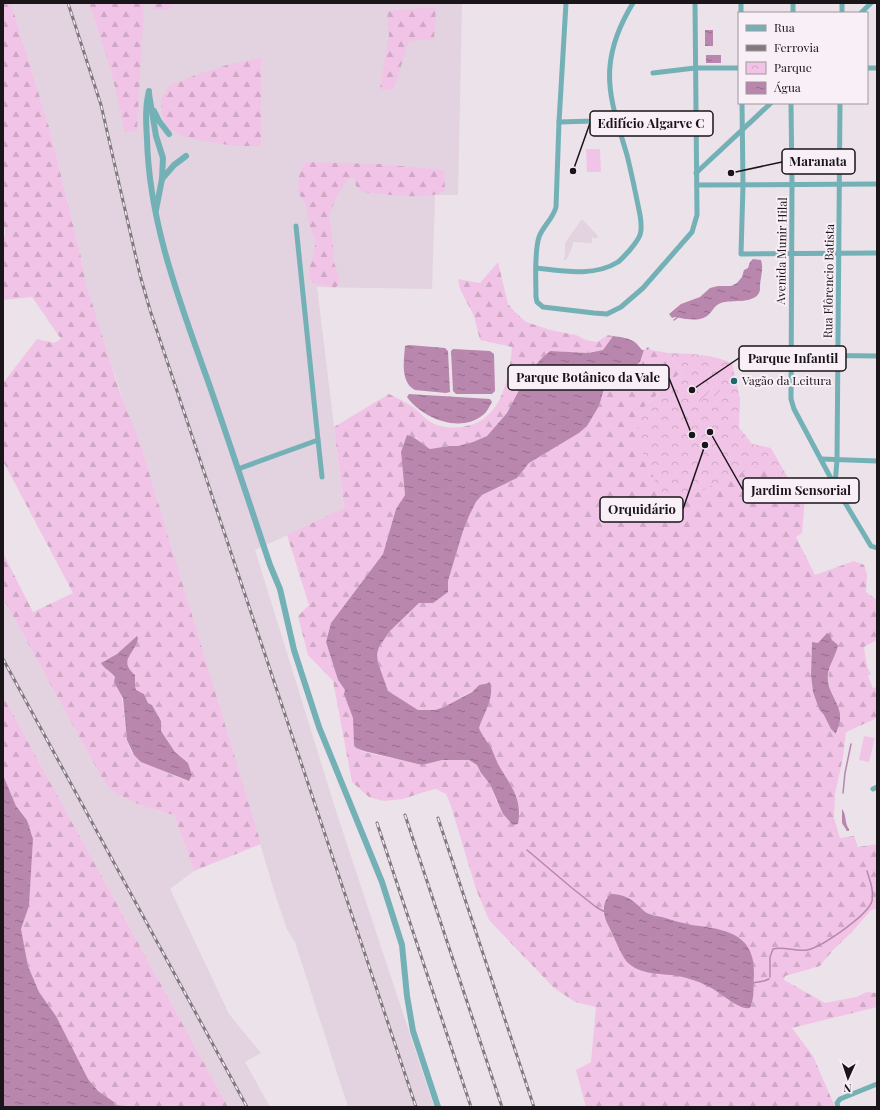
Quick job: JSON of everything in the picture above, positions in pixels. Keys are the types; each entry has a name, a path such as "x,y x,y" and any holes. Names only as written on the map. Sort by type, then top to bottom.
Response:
{"street":[{"path":"566,3 556,207 553,215 538,238 536,297 540,306 607,314 621,307 643,288 692,232 697,215 695,3"},
{"path":"536,268 578,272 605,268 619,261 637,242 641,235 642,227 640,215 609,80 610,65 618,34 633,3"},
{"path":"862,12 871,3"},
{"path":"653,73 695,68 738,68"},
{"path":"155,214 162,178 163,158 156,136 148,91 146,108 147,154 155,214 181,304 270,565 280,590 294,650 319,727 382,882 402,944 407,996 413,1031 438,1107"},
{"path":"151,104 159,121 169,134"},
{"path":"742,104 741,254 877,253"},
{"path":"696,173 770,104"},
{"name":"Avenida Munir Hilal","path":"792,104 791,399 794,408 821,459"},
{"name":"Rua Flôrencio Batista","path":"835,486 838,356 840,104"},
{"path":"559,122 593,121 616,115"},
{"path":"162,178 174,165 186,156"},
{"path":"697,185 877,184"},
{"path":"296,226 322,477"},
{"path":"791,356 877,356"},
{"path":"238,469 318,440"},
{"path":"821,459 877,461"},
{"path":"821,459 835,486 871,546 877,548"},
{"path":"838,1107 837,1103 840,1099 877,1084"}],"shaded area":[{"path":"11,3 462,3 458,195 435,195 432,289 317,287 344,509 255,550 337,814 434,1107 348,1107 295,942 287,929 276,897 141,446 129,417 86,285 81,257 49,127"},
{"path":"582,219 598,236 596,239 592,237 592,243 573,242 572,248 566,260 564,260 565,243"},
{"path":"3,598 102,778 111,789 123,797 157,811 174,815 194,871 170,889 229,1014 261,1053 245,1062 270,1107 228,1107 3,696"}],"green space":[{"path":"3,3 11,3 49,127 81,257 86,285 118,387 141,446 261,844 194,871 174,815 126,799 111,789 102,778 3,598 3,553 33,612 73,593 3,461 3,383 37,339 54,343 61,339 32,297 3,300 3,239 5,228 3,225","holes":["136,637 135,648 128,657 127,663 130,671 135,675 136,690 144,694 148,703 152,705 161,721 161,731 175,752 188,763 192,775 189,781 151,765 133,754 126,732 121,693 118,682 112,673 103,667 105,660 117,654"]},
{"path":"89,3 144,3 137,131 125,132 111,70"},
{"path":"154,3 174,3 168,10 153,10"},
{"path":"436,7 434,39 409,41 394,88 389,90 380,89 389,35 387,11"},
{"path":"261,58 261,146 234,146 183,137 168,127 162,115 161,99 169,86 193,76 227,65"},
{"path":"586,149 600,149 601,172 587,172"},
{"path":"306,162 379,164 444,170 445,191 428,196 362,192 356,186 354,177 348,179 335,200 329,216 334,263 340,283 335,288 314,283 309,278 309,269 315,240 310,227 306,206 298,193 298,180 303,165"},
{"path":"498,262 508,304 526,322 597,342 608,335 613,336 603,350 588,353 550,351 527,375 507,413 487,436 458,446 430,449 421,444 416,437 401,452 405,495 396,509 383,554 331,623 326,642 338,680 345,690 353,718 354,745 356,748 364,752 422,765 442,760 469,760 477,765 481,773 490,784 497,802 520,815 518,801 512,788 479,728 491,695 479,685 472,691 444,707 436,710 418,710 388,691 378,663 377,654 379,647 390,631 419,603 448,592 448,581 463,531 469,516 482,495 517,478 529,463 579,433 587,426 599,406 604,389 611,382 623,377 640,362 644,350 650,348 651,350 668,353 682,371 636,415 768,461 785,489 802,491 805,498 802,533 796,537 815,575 854,561 864,565 867,574 866,592 877,600 877,640 864,647 867,667 871,674 868,676 873,688 877,687 877,718 846,732 843,757 835,794 834,818 840,838 854,836 858,847 877,844 877,908 870,911 820,966 785,976 784,980 825,1003 856,997 867,992 877,993 877,1007 792,1028 813,1056 835,1107 586,1107 576,1070 591,1062 596,1007 575,1002 554,988 489,920 476,889 446,794 436,789 403,799 383,801 369,797 352,782 333,681 308,655 298,616 309,605 287,535 344,508 334,427 389,394 413,407 430,422 453,428 475,423 486,417 494,408 505,385 511,360 512,347 480,340 474,316 460,289 458,279 480,283","holes":["827,633 830,634 836,651 829,670 828,680 840,718 837,734 835,734 819,709 813,692 811,675 812,643 818,643","606,898 647,913 690,925 749,949 753,974 753,998 750,1008 709,986 694,980 625,960 603,913"]},
{"path":"668,353 701,355 732,363 740,399 739,427 752,444 771,448 791,483 797,485 802,491 785,489 768,461 667,506 640,448 636,415 682,371"},
{"path":"713,389 725,391 720,396 705,396 702,401 696,401 695,398"},
{"path":"708,428 712,428 714,429 714,437 708,438 705,435 705,431"},
{"path":"3,696 228,1107 115,1107 114,1102 98,1091 88,1079 56,1016 39,992 28,966 21,929 29,906 33,839 27,819 16,806 3,775"},
{"path":"864,736 875,738 869,762 859,760"}],"water":[{"path":"705,30 713,30 713,46 705,46"},
{"path":"706,55 721,55 721,63 706,63"},
{"path":"753,259 761,260 762,267 760,290 758,295 754,298 743,301 721,303 716,306 707,316 698,319 672,318 669,314 681,304 700,297 710,288 718,286 731,286 737,283 742,277 744,270 748,268"},
{"path":"613,336 631,340 642,350 644,350 640,362 623,377 611,382 604,389 599,406 587,426 579,433 529,463 517,478 482,495 476,502 463,531 448,581 448,592 433,603 419,603 390,631 379,647 377,654 378,663 388,691 418,710 435,710 444,707 472,692 479,685 490,683 490,700 479,728 511,785 517,799 519,807 518,824 513,825 503,814 490,784 481,773 477,765 469,760 442,760 422,765 356,748 354,745 353,718 344,694 345,690 338,680 326,642 331,623 383,554 396,509 405,495 401,452 407,435 416,439 430,449 458,446 487,436 507,413 527,375 550,351 588,353 603,350"},
{"path":"405,346 445,348 448,351 450,392 446,393 415,390 410,386 407,382 404,370"},
{"path":"453,349 490,351 494,354 495,391 492,394 456,394 453,391 451,351"},
{"path":"409,394 490,399 492,402 484,414 474,421 453,423 442,421 422,411 407,397"},
{"path":"827,633 830,634 832,640 838,645 828,672 829,686 840,715 840,723 836,734 831,729 824,715 819,709 813,692 811,675 812,642 818,643"},
{"path":"137,636 137,644 128,660 128,665 135,675 136,690 144,694 148,703 152,705 161,721 161,731 175,752 188,763 192,775 189,781 141,762 134,755 127,740 123,698 114,682 115,677 101,663 117,654"},
{"path":"3,775 16,806 27,820 33,839 29,906 21,929 28,966 39,992 56,1016 88,1079 98,1091 114,1102 115,1107 3,1107"},
{"path":"842,809 849,831 847,831 842,823"},
{"path":"611,894 620,895 627,898 649,914 726,932 736,936 744,942 750,950 753,961 754,992 750,1008 745,1008 734,1003 712,988 697,981 678,976 649,973 629,964 624,958 605,917 604,905"}],"waterway":[{"path":"674,320 678,317"},
{"path":"843,793 845,773 851,744"},
{"path":"527,850 572,888 596,907 605,912"},
{"path":"770,977 770,957 773,949 781,948 807,950 814,948 844,930 869,907 872,901 872,893 867,871"},
{"path":"752,983 769,979"},
{"path":"113,1106 131,1107"}],"railway":[{"path":"68,3 101,105 140,275 150,310 416,1107"},
{"path":"3,659 247,1107"},
{"path":"405,815 502,1107"},
{"path":"438,818 534,1107"},
{"path":"377,823 471,1107"}],"place":[{"name":"Edifício Algarve C","path":"573,171"},
{"name":"Maranata","path":"731,173"},
{"name":"Vagão da Leitura","path":"734,381"},
{"name":"Parque Infantil","path":"692,390"},
{"name":"Jardim Sensorial","path":"710,432"},
{"name":"Parque Botânico da Vale","path":"692,435"},
{"name":"Orquidário","path":"705,445"}]}
